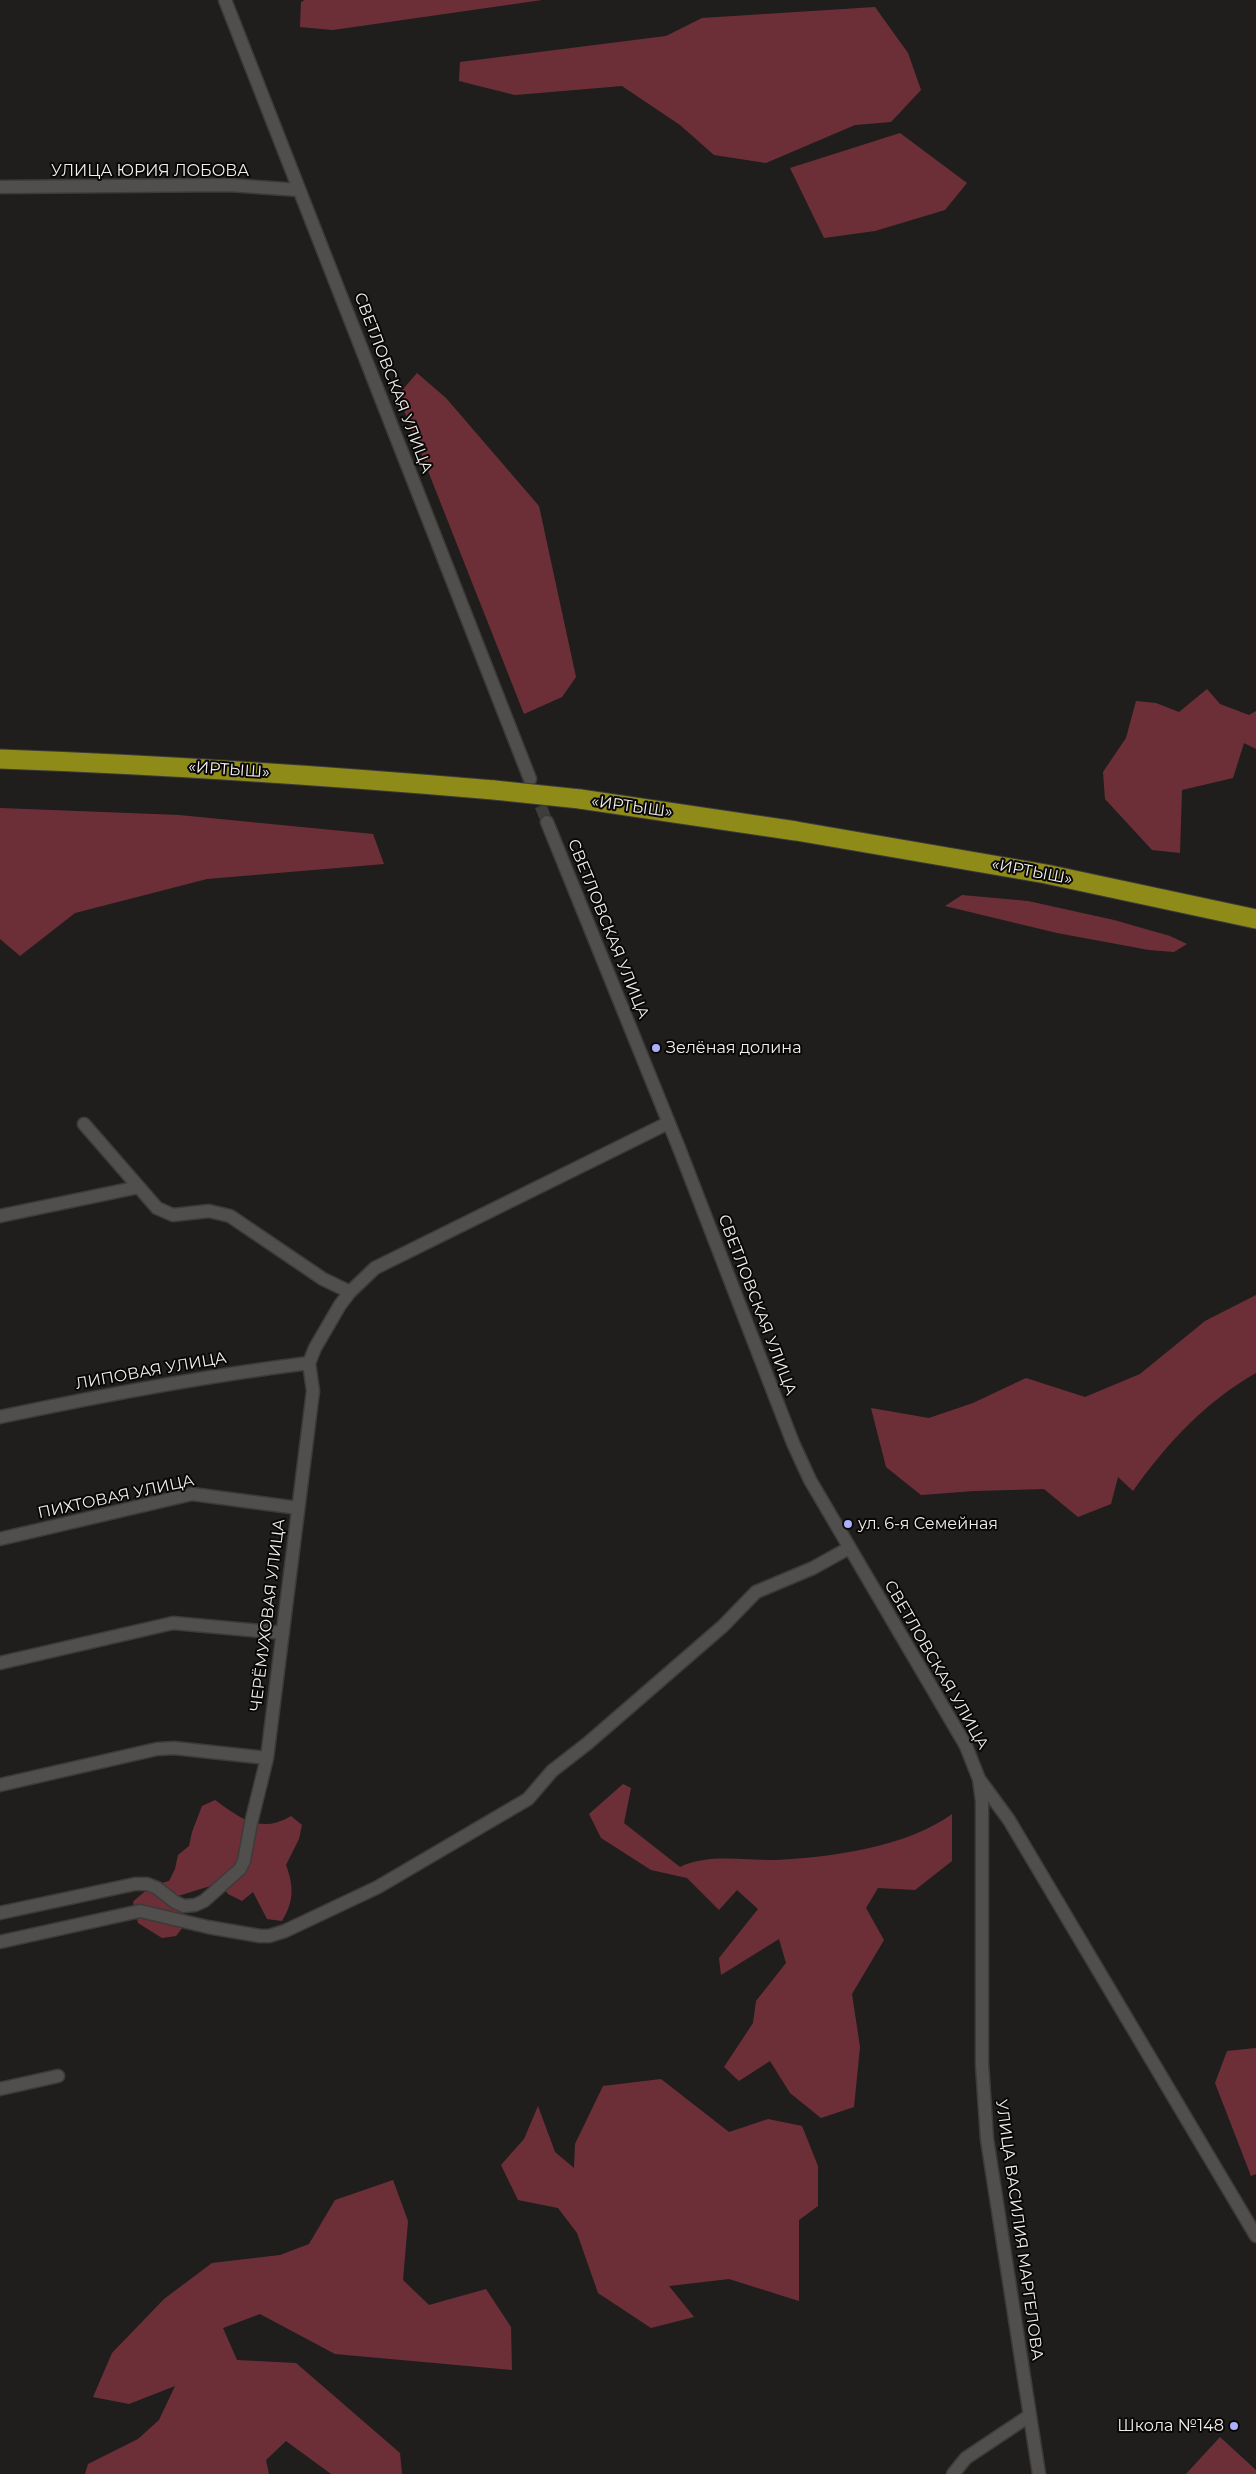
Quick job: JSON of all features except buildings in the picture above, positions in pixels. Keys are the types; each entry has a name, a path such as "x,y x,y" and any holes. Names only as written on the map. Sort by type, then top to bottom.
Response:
{"highway":[{"name":"«ИРТЫШ»","path":"0,759 196,768 494,790 580,800 796,831 1046,874 1256,919"}],"street":[{"name":"СВЕТЛОВСКАЯ УЛИЦА","path":"225,0 530,779"},
{"name":"УЛИЦА ЮРИЯ ЛОБОВА","path":"0,187 229,185 299,190"},
{"name":"СВЕТЛОВСКАЯ УЛИЦА","path":"547,822 668,1123 793,1443 810,1480 966,1746 979,1780"},
{"path":"309,1363 328,1324 350,1292 375,1268 668,1123"},
{"path":"84,1124 157,1208 173,1215 209,1211 230,1216 323,1279 350,1292"},
{"path":"0,1216 139,1187"},
{"name":"ЛИПОВАЯ УЛИЦА","path":"0,1417 101,1395 216,1375 309,1363"},
{"name":"ЧЕРЁМУХОВАЯ УЛИЦА","path":"0,1913 135,1884 147,1884 157,1888 175,1902 184,1906 195,1905 204,1901 240,1869 246,1852 267,1758 313,1391 309,1363"},
{"name":"ПИХТОВАЯ УЛИЦА","path":"0,1539 192,1494 298,1508"},
{"path":"0,1942 129,1911 158,1913 228,1932 270,1936 378,1887 528,1799 552,1771 588,1743 710,1637 756,1592 813,1568 849,1548"},
{"path":"0,1663 173,1623 283,1633"},
{"path":"0,1785 157,1748 174,1748 267,1758"},
{"path":"979,1780 1009,1820 1256,2236"},
{"name":"УЛИЦА ВАСИЛИЯ МАРГЕЛОВА","path":"979,1780 982,1807 982,2064 987,2139 1039,2474"},
{"path":"0,2089 58,2076"},
{"path":"954,2474 966,2458 1029,2416"}],"shaded area":[{"path":"305,0 542,0 333,30 300,27 301,2"},
{"path":"875,7 908,53 921,90 891,122 855,125 766,163 714,155 680,125 622,86 515,95 459,81 460,62 666,36 702,18"},
{"path":"900,133 967,183 945,210 875,231 824,238 790,168"},
{"path":"417,373 446,398 539,506 576,677 562,697 524,714 398,395"},
{"path":"1207,689 1220,704 1249,715 1256,711 1256,749 1244,743 1233,778 1182,790 1180,853 1152,850 1105,799 1103,772 1126,738 1136,701 1156,703 1179,712"},
{"path":"0,808 179,815 373,834 384,864 207,879 75,913 20,956 0,939"},
{"path":"962,895 1028,901 1114,920 1170,936 1187,944 1174,952 1149,950 1057,933 945,906"},
{"path":"1256,1295 1256,1373 1220,1397 1188,1425 1159,1456 1133,1491 1118,1477 1111,1504 1078,1517 1044,1489 921,1495 886,1467 871,1408 929,1418 973,1403 1026,1378 1085,1397 1140,1374 1205,1321"},
{"path":"623,1784 631,1788 624,1823 680,1867 703,1860 798,1859 845,1853 913,1835 952,1814 952,1861 915,1890 878,1888 866,1908 884,1940 852,1994 860,2047 854,2107 821,2118 790,2093 770,2061 739,2081 724,2067 753,2023 756,2001 786,1963 779,1939 721,1975 719,1958 758,1909 737,1890 719,1910 687,1878 651,1870 601,1838 589,1814"},
{"path":"215,1800 252,1822 270,1824 291,1816 302,1825 299,1839 286,1865 291,1887 289,1907 282,1921 267,1919 253,1892 242,1901 228,1894 220,1883 178,1896 186,1923 176,1936 162,1938 138,1923 133,1902 149,1889 169,1881 175,1869 178,1855 189,1846 202,1806"},
{"path":"1256,2048 1256,2174 1251,2176 1215,2083 1227,2051"},
{"path":"661,2079 729,2132 768,2119 802,2126 818,2166 818,2206 799,2220 799,2301 729,2279 669,2286 694,2317 651,2328 598,2293 577,2233 558,2208 518,2200 501,2165 524,2139 538,2106 555,2152 574,2168 575,2144 603,2086"},
{"path":"393,2180 408,2221 403,2280 429,2305 486,2289 511,2327 512,2370 335,2354 260,2314 223,2328 237,2360 296,2363 400,2453 402,2474 331,2474 286,2441 266,2460 269,2474 85,2474 88,2464 138,2439 159,2420 175,2386 129,2404 93,2397 112,2353 164,2299 212,2263 280,2255 309,2244 335,2200"},
{"path":"1220,2437 1256,2470 1256,2474 1186,2474"}],"tunnel":[{"path":"534,789 547,822"}],"place":[{"name":"Зелёная долина","path":"656,1048"},
{"name":"ул. 6-я Семейная","path":"848,1524"},
{"name":"Школа №148","path":"1234,2426"}]}
